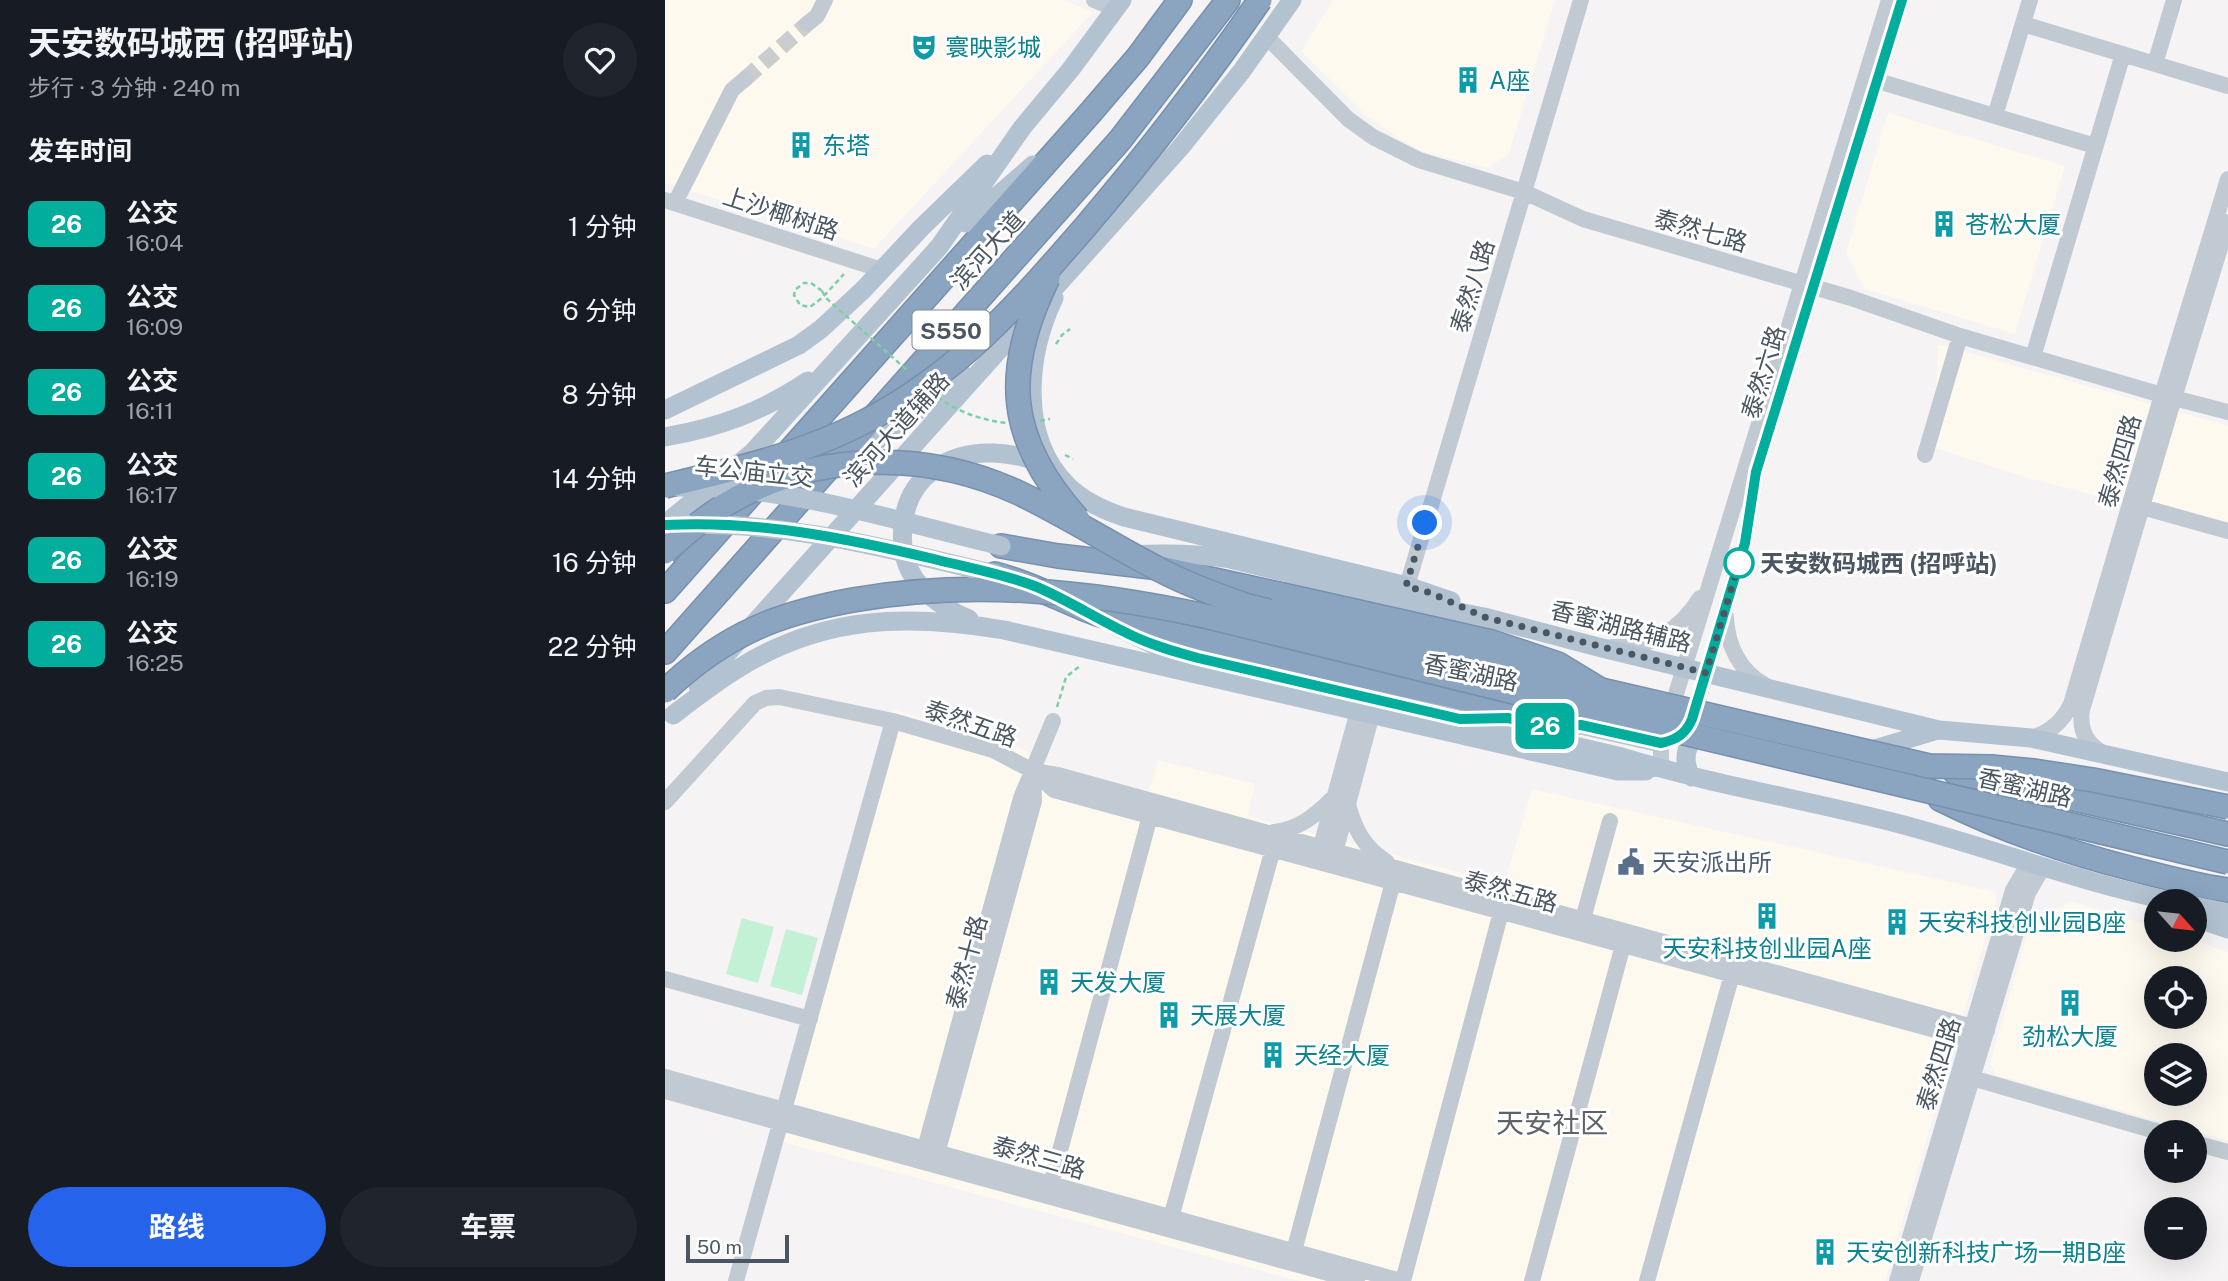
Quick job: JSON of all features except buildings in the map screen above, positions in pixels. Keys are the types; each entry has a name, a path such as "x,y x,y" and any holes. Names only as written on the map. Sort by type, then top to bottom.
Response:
{"highway":[{"name":"滨河大道","path":"665,591 1091,112 1138,57 1179,0"},
{"name":"滨河大道","path":"665,652 1120,140 1229,0"},
{"path":"665,487 777,457 820,442 874,417 927,385 955,364 1004,317 1063,253 1186,103 1260,0"},
{"path":"1063,253 1037,302 1027,332 1020,356 1017,395 1023,430 1040,468 1065,505 1090,530"},
{"path":"665,552 705,518 748,493 812,470 865,462 917,463 964,473 1017,492 1173,576 1248,606 1601,690"},
{"name":"香蜜湖路","path":"1001,546 1160,568 1492,642 1558,664 1601,690 2228,834"},
{"name":"香蜜湖路","path":"995,574 1139,627 1513,709 1595,712 2228,862"},
{"path":"665,691 683,674 719,649 755,628 792,614 875,596 928,590 987,588 1096,596 1151,604 1595,712"},
{"path":"1929,766 2034,771 2228,807"},
{"path":"1922,789 1977,817 2045,844 2097,860 2224,890"}],"main road":[{"name":"滨河大道辅路","path":"669,719 1180,148 1292,0"},
{"path":"939,247 1023,128 1119,4"},
{"path":"665,524 753,452 939,247 1091,112"},
{"path":"665,410 799,345 821,329 1023,128"},
{"path":"873,319 904,247"},
{"path":"1062,281 1037,343 1033,402 1036,428 1045,450 1060,463 1067,486 1084,499 1124,517 1406,586 1431,593 1484,617"},
{"path":"810,489 997,352"},
{"path":"665,436 706,429 761,409 830,367"},
{"path":"1004,630 955,613 937,602 911,573 904,557 902,538 904,517 910,498 933,468 950,460 986,453 1005,453 1060,463"},
{"name":"车公庙立交","path":"665,487 786,496 1001,546"},
{"path":"665,524 728,524 798,530 858,541 995,574"},
{"name":"香蜜湖路辅路","path":"1082,559 1167,552 1230,559 1408,602 1484,617 1939,730 2031,738 2228,782"},
{"path":"1080,607 1131,635 1183,654 1622,757 1666,771 1897,823 2144,896"},
{"path":"669,719 741,667 778,647 856,623 940,621 1004,630 1618,771 1666,771"},
{"path":"1460,719 1508,718 1545,726 1581,725 1661,743"},
{"path":"1692,777 1686,766 1685,752 1691,740 1704,730 1722,731 1808,751 1840,755 1861,753 1939,730"},
{"path":"2181,771 2228,772"},
{"path":"2207,909 2228,914"},
{"path":"2207,922 2228,929"}],"street":[{"path":"807,24 817,16 825,0"},
{"path":"1094,0 1119,4"},
{"name":"泰然八路","path":"1406,586 1581,0"},
{"name":"泰然六路","path":"1871,79 1889,0"},
{"name":"泰然六路","path":"1666,771 1661,761 1661,743 1711,577 1871,79 1902,0"},
{"path":"1995,116 2030,0"},
{"path":"2155,64 2174,0"},
{"path":"2023,24 2228,86"},
{"name":"泰然七路","path":"1266,37 1348,119 1373,137 1419,160 1524,192 1583,219 1851,298 2033,358 2228,412"},
{"path":"2033,358 2123,54"},
{"path":"670,202 732,90 745,79"},
{"path":"1871,79 2095,146"},
{"name":"泰然四路","path":"2107,755 2087,740 2081,719 2142,507 2168,396 2228,179"},
{"name":"上沙椰树路","path":"670,202 882,270"},
{"name":"泰然四路","path":"2031,738 2056,725 2071,704 2168,396 2228,222"},
{"name":"泰然六路","path":"1661,743 1679,737 1689,726 1706,673 1745,543 1756,472 1807,285"},
{"path":"1925,455 1960,336"},
{"path":"2142,507 2228,531"},
{"name":"泰然六路","path":"1598,647 1627,648 1655,641 1688,616 1711,577"},
{"path":"1725,610 1726,628 1745,671 1773,690"},
{"name":"泰然五路","path":"665,802 755,703 761,699 779,698 893,721 993,750 1033,771 1054,790 1273,849 1326,856"},
{"path":"1326,856 1365,713"},
{"path":"736,1281 893,721"},
{"name":"泰然十路","path":"930,1157 1021,798 1053,721"},
{"name":"泰然五路","path":"1033,771 1058,775 1269,832 1326,856 1395,875 1583,919 1733,968 1978,1035"},
{"path":"1269,832 1285,831 1310,820 1341,800"},
{"path":"1294,1251 1395,875 1364,842 1341,800"},
{"path":"1051,1184 1150,816"},
{"path":"1583,919 1610,821"},
{"path":"1170,1223 1273,849"},
{"name":"泰然四路","path":"1897,1281 1978,1035 2013,890 2036,865"},
{"name":"泰然五路","path":"1395,875 1501,912 1623,945 1733,968"},
{"path":"1402,1281 1501,912"},
{"path":"1532,1281 1623,945"},
{"path":"1647,1281 1733,968"},
{"path":"665,979 810,1019"},
{"name":"泰然四路","path":"1911,1281 1972,1078 1978,1035"},
{"name":"泰然三路","path":"665,1077 783,1116 930,1157 1170,1223 1294,1251 1402,1281"},
{"path":"1972,1078 2144,1128"},
{"name":"泰然三路","path":"665,1091 783,1116"},
{"path":"2207,1146 2228,1152"},
{"name":"泰然三路","path":"930,1157 1051,1184 1357,1281"}],"path":[{"path":"822,291 811,283 804,283 799,285 794,295 796,301 805,307 816,304 856,261"},
{"path":"1057,343 1070,329"},
{"path":"1060,463 1073,459"},
{"path":"1053,721 1066,677 1081,665"}],"shaded area":[{"path":"665,0 1063,0 1093,12 874,249 665,183"},
{"path":"1333,0 1555,0 1509,154 1488,168 1424,152 1366,115 1301,51"},
{"name":"苍松大厦","path":"1888,113 2065,166 2015,334 1865,289 1846,253"},
{"path":"1938,344 2228,426 2228,522 2127,495 2124,503 2032,479 1934,448"},
{"path":"892,709 1013,745 1051,765 1149,791 1158,760 1255,784 1248,816 1504,884 1532,789 1996,892 1996,902 1885,1281 1299,1281 768,1138"},
{"path":"2071,901 2144,924 2144,952 2207,952 2207,945 2228,952 2228,1141 2207,1135 2207,1120 2154,1120 1996,1075 1990,1063 2031,921"}],"green space":[{"path":"742,918 774,927 758,983 726,974"},
{"path":"786,929 818,938 802,995 770,986"}],"tunnel":[{"path":"745,79 807,24"}],"bus line":[{"name":"26","path":"665,525 753,525 858,541 1021,582 1080,607 1156,646 1198,658 1460,719 1508,718 1545,726 1581,725 1661,743 1672,741 1685,732 1692,719 1745,543 1756,472 1902,0"}],"place":[{"name":"寰映影城","path":"924,47"},
{"name":"A座","path":"1468,80"},
{"name":"东塔","path":"801,145"},
{"name":"苍松大厦","path":"1944,224"},
{"name":"天安数码城西 (招呼站)","path":"1739,563"},
{"name":"天安派出所","path":"1631,862"},
{"name":"天安科技创业园A座","path":"1767,916"},
{"name":"天安科技创业园B座","path":"1897,922"},
{"name":"天发大厦","path":"1049,982"},
{"name":"劲松大厦","path":"2070,1003"},
{"name":"天展大厦","path":"1169,1015"},
{"name":"天经大厦","path":"1273,1055"},
{"name":"天安创新科技广场一期B座","path":"1825,1252"}],"district":[{"name":"天安社区","path":"1552,1122"}],"route":[{"path":"1425,523 1406,586 1431,593 1484,617 1706,673 1739,563"}]}
